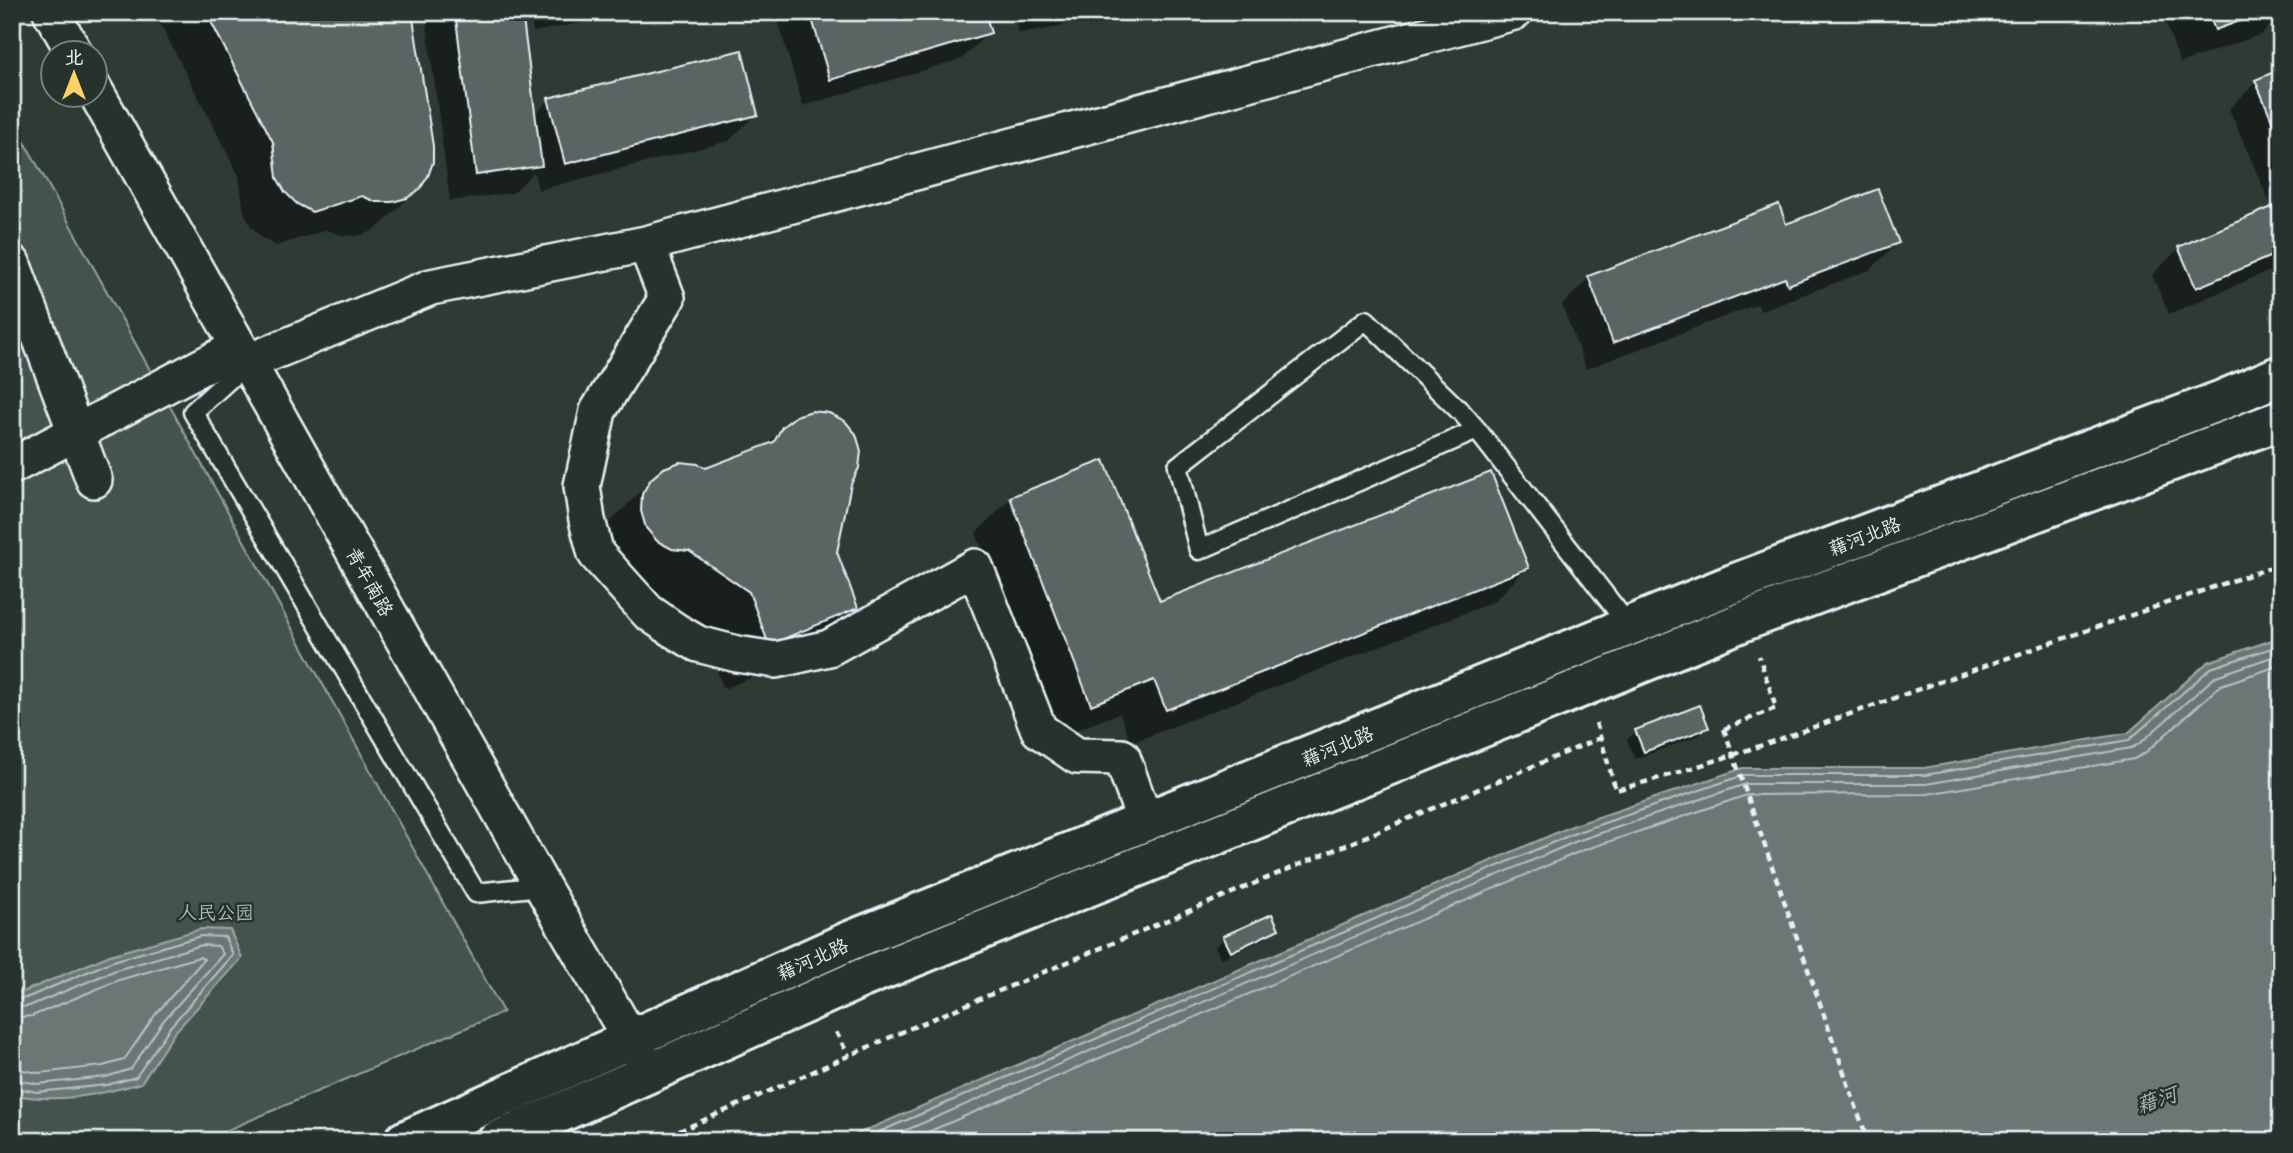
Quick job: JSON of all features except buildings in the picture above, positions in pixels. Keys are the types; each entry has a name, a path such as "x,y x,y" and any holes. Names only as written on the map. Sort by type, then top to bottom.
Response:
{"main road":[{"name":"藉河北路","path":"404,1141 847,942 1746,579 2222,400 2281,374"},
{"name":"藉河北路","path":"496,1141 862,978 1747,620 2281,420"}],"street":[{"path":"51,12 66,38"},
{"path":"12,466 76,433 244,355 431,287 646,244 1514,12"},
{"name":"青年南路","path":"105,108 542,886 650,1072"},
{"path":"646,244 667,298 598,411 582,486 596,554 648,612 674,630 698,644 776,660 829,648 975,567 1039,730 1077,756 1122,757 1145,822"},
{"path":"12,263 94,480"}],"lane":[{"path":"1477,430 1199,550 1178,466 1366,320 1477,430 1629,626"},
{"path":"244,355 193,412 476,893 542,886"}],"path":[{"path":"1585,686 1616,790 1755,748 2281,564"},
{"path":"1747,620 1776,708 1724,729 1868,1141"},
{"path":"657,1141 911,1028 1600,738"}],"green space":[{"name":"人民公园","path":"12,119 503,1012 202,1141 12,1141"}],"water":[{"name":"藉河","path":"2281,637 2281,1141 841,1141 1572,826 1743,768 1924,768 2128,733 2208,662"},
{"path":"201,929 230,930 242,958 175,1032 141,1083 77,1097 44,1098 12,1094 12,992 23,992 110,955"}]}
